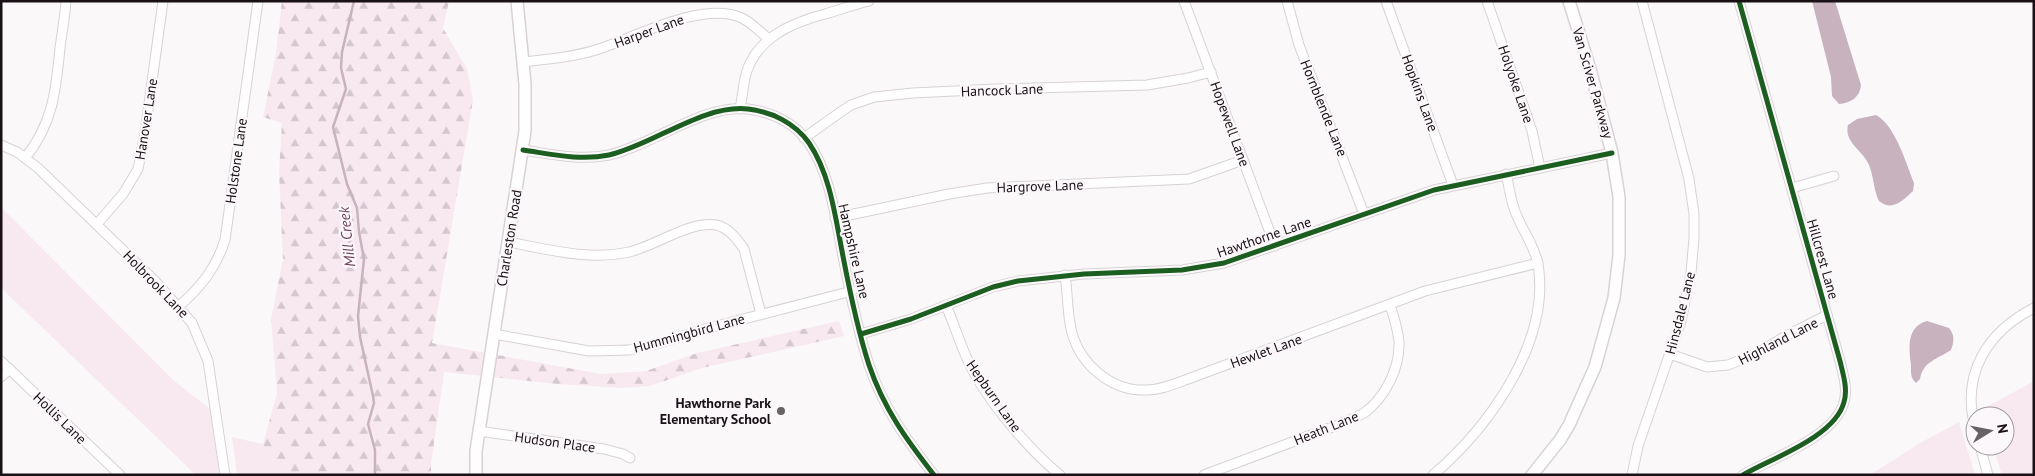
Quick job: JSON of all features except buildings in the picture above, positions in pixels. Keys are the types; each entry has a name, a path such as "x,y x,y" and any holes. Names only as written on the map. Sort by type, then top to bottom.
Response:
{"street":[{"path":"25,158 40,139 51,112 58,77 66,1"},
{"name":"Hanover Lane","path":"97,224 123,194 138,169 145,133 163,1"},
{"name":"Holstone Lane","path":"179,306 207,278 221,252 225,240 258,1"},
{"name":"Charleston Road","path":"476,475 476,451 523,150 526,114 517,1"},
{"path":"740,109 748,68 753,58 769,39 778,32 805,20 869,1"},
{"name":"Hopewell Lane","path":"1184,1 1275,246"},
{"name":"Hornblende Lane","path":"1287,1 1299,44 1364,214"},
{"name":"Hopkins Lane","path":"1386,1 1453,185"},
{"name":"Holyoke Lane","path":"1487,1 1532,131 1540,168"},
{"name":"Van Sciver Parkway","path":"1532,475 1560,440 1569,425 1595,367 1609,321 1617,276 1620,236 1619,197 1612,152 1597,92 1570,1"},
{"name":"Hinsdale Lane","path":"1632,475 1638,446 1681,321 1694,250 1694,214 1686,167 1642,1"},
{"name":"Hillcrest Lane","path":"1740,1 1845,382 1844,402 1840,411 1828,426 1810,439 1743,475"},
{"name":"Harper Lane","path":"523,62 578,55 671,21 706,13 731,14 741,18 769,39"},
{"name":"Hancock Lane","path":"804,138 846,108 874,97 914,93 1147,85 1211,72"},
{"name":"Hampshire Lane","path":"523,150 581,158 611,154 709,114 740,109 757,110 791,124 814,152 824,174 868,363 884,404 900,430 934,475"},
{"name":"Holbrook Lane","path":"1,145 25,158 97,224 179,306 192,323 208,361 225,475"},
{"name":"Hawthorne Lane","path":"861,334 906,321 1005,284 1066,275 1196,268 1237,260 1421,194 1453,185 1612,152"},
{"name":"Hargrove Lane","path":"835,218 980,189 1051,184 1166,182 1189,179 1244,160"},
{"path":"1433,475 1450,460 1476,431 1513,376 1534,326 1540,289 1538,263 1530,240 1514,208 1506,174"},
{"path":"1792,188 1834,176"},
{"path":"508,242 571,253 605,255 640,249 683,231 703,225 722,227 739,241 744,249 761,314"},
{"name":"Hewlet Lane","path":"1066,275 1070,324 1081,354 1094,370 1112,383 1144,391 1155,390 1180,382 1425,291 1538,263"},
{"name":"Hummingbird Lane","path":"494,334 589,351 615,351 656,344 761,314 852,292"},
{"name":"Heath Lane","path":"1204,475 1336,426 1356,417 1372,406 1390,381 1399,350 1399,340 1390,305"},
{"name":"Hepburn Lane","path":"946,306 969,363 982,384 1015,429 1043,460 1060,475"},
{"path":"1971,406 1972,383 1982,355 2006,324 2034,308"},
{"name":"Highland Lane","path":"1670,354 1707,367 1728,365 1758,353 1784,336 1827,315"},
{"name":"Hollis Lane","path":"1,360 120,475"},
{"path":"1,377 10,369"},
{"name":"Hudson Place","path":"479,431 604,449 630,458"},
{"path":"1983,456 1988,475"}],"green space":[{"path":"282,1 449,1 443,28 467,69 473,100 432,343 601,374 646,371 697,353 839,321 844,336 702,368 650,386 622,388 557,384 444,372 431,475 281,475 263,444 277,393 271,319 283,259 279,172 282,123 263,117 276,53"},
{"path":"1,207 173,380 210,409 220,475 196,475 1,288"},
{"path":"2034,381 2034,475 2002,475 1996,456 2015,456 2015,406 1988,406"},
{"path":"1959,422 1965,442 1965,456 1969,456 1975,475 1870,475 1920,443"},
{"path":"232,437 263,444 281,475 237,475"}],"shaded area":[{"path":"1812,1 1835,1 1861,85 1857,96 1847,102 1839,104 1832,96 1831,77"},
{"path":"1876,115 1889,127 1914,183 1913,191 1902,201 1893,205 1884,204 1879,201 1868,163 1851,141 1847,131 1848,125 1857,119"},
{"path":"1927,321 1949,328 1953,336 1953,344 1951,350 1924,368 1920,379 1916,383 1911,375 1910,339 1915,328"}],"waterway":[{"name":"Mill Creek","path":"354,1 342,52 341,68 346,89 333,127 347,184 357,208 364,259 358,316 360,337 374,403 368,424 375,450 375,475"}],"cycle path":[{"path":"1739,1 1845,382 1844,402 1838,414 1828,426 1801,445 1743,475"},
{"path":"523,150 576,157 609,155 643,143 696,119 731,109 748,109 766,113 790,124 809,143 827,181 857,322 875,381 897,423 934,475"},
{"path":"861,334 911,319 993,287 1018,281 1084,274 1182,270 1224,263 1434,190 1612,153"}],"place":[{"name":"Hawthorne Park Elementary School","path":"781,411"}]}
